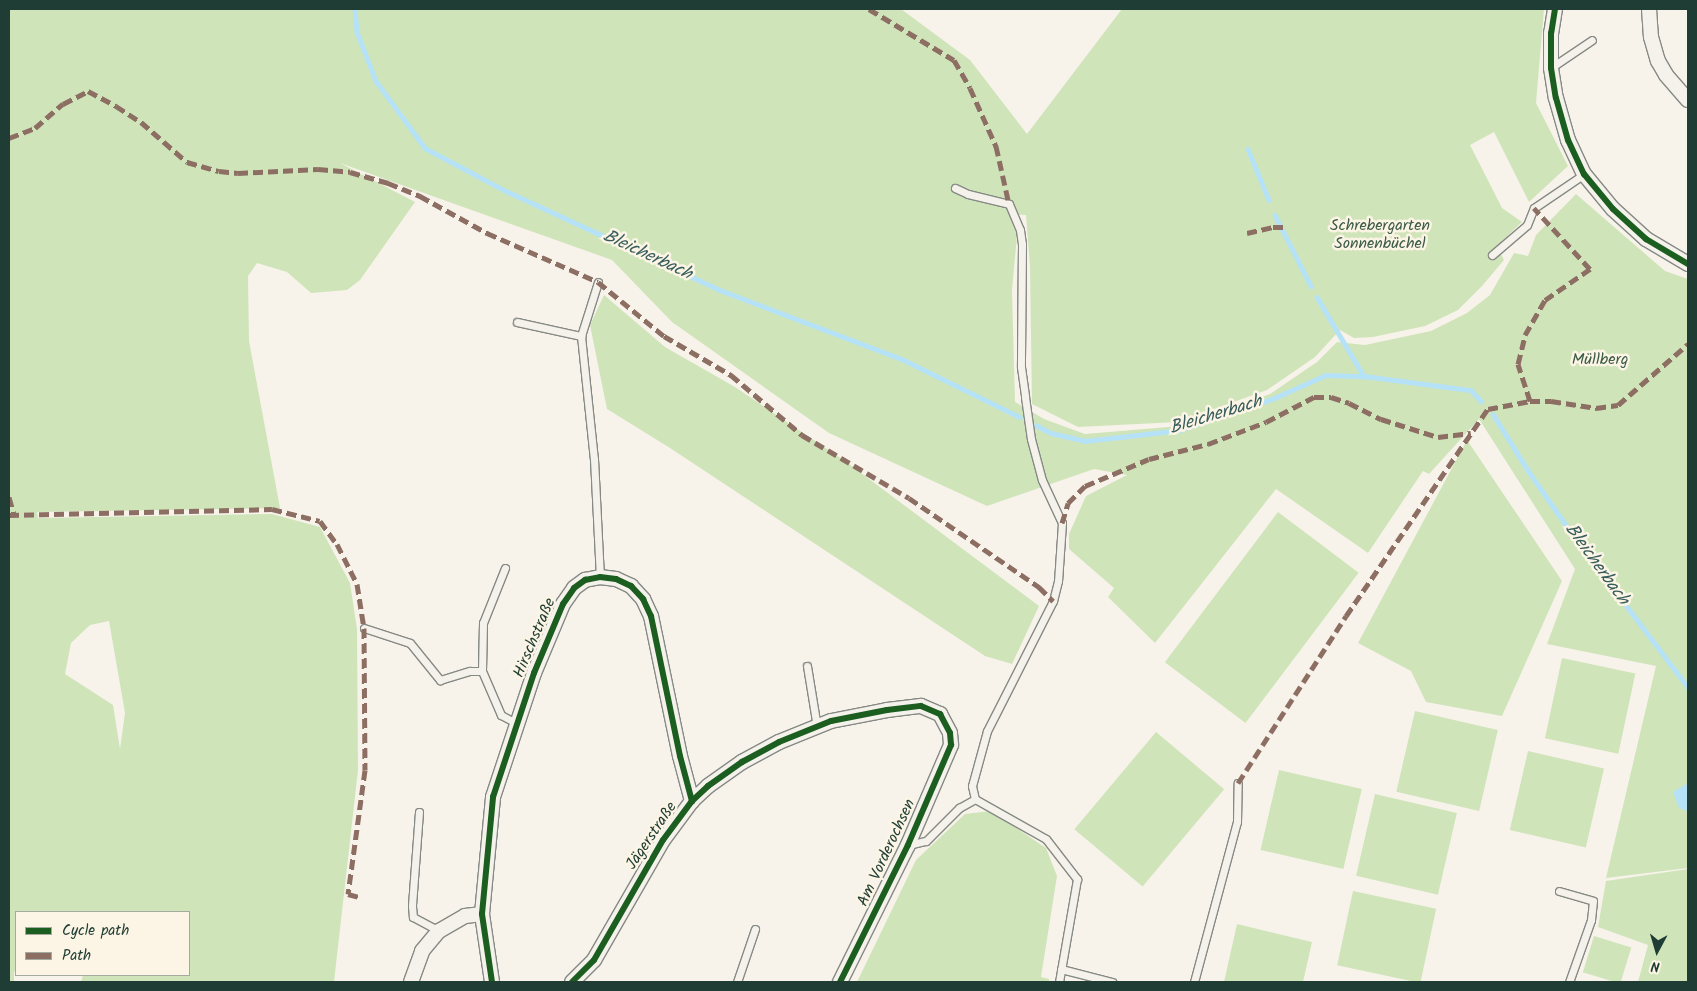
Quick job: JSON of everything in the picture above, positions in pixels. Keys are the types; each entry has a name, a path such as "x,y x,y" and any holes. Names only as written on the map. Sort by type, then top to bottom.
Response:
{"street":[{"path":"1555,9 1551,33 1551,68 1556,98 1568,140 1584,174 1613,209 1646,239 1688,264"},
{"path":"1649,9 1651,37 1658,61 1666,76 1688,100"},
{"path":"600,577 616,579 631,586 643,599 651,616 680,756 692,801"},
{"name":"Hirschstraße","path":"492,982 482,914 493,797 516,723 563,604 574,588 585,580 600,577"},
{"name":"Jägerstraße","path":"572,982 594,960 658,847 692,801 708,786 742,762 778,742 832,721 887,710 921,706 940,714 950,733"},
{"name":"Am Vorderochsen","path":"840,982 908,845 951,745 950,733"},
{"path":"412,982 422,951 440,930 465,916 482,914"}],"lane":[{"path":"1551,68 1592,40"},
{"path":"1492,255 1527,225 1534,208 1584,174"},
{"path":"955,188 968,194 1009,204 1020,230 1022,244 1021,368 1031,439 1042,480 1062,523 1058,581 1053,601 987,731 972,786 975,799 1046,839 1077,879 1059,982"},
{"path":"598,282 581,336 594,459 600,577"},
{"path":"517,322 581,336"},
{"path":"505,568 483,623 482,671 501,715 516,723"},
{"path":"364,628 410,643 440,680 470,671 482,671"},
{"path":"807,666 817,727"},
{"path":"1194,982 1236,822 1238,783"},
{"path":"908,845 926,841 959,808 975,799"},
{"path":"419,812 412,906 413,917 440,930"},
{"path":"1560,891 1593,901 1591,920 1569,982"},
{"path":"737,982 755,929"},
{"path":"1061,969 1112,982"}],"green space":[{"path":"9,9 901,9 970,60 1027,134 1122,9 1544,9 1536,103 1568,166 1529,202 1494,132 1470,145 1502,208 1522,222 1497,246 1504,260 1458,310 1425,326 1373,337 1354,338 1340,330 1315,357 1267,390 1178,422 1078,427 1032,404 1030,267 1026,215 1009,214 1017,236 1012,290 1015,402 1044,419 1085,434 1180,426 1270,394 1317,362 1337,342 1365,345 1431,331 1467,313 1490,295 1514,253 1528,256 1536,235 1576,194 1665,271 1688,279 1688,868 1606,878 1656,666 1547,644 1575,569 1479,419 1429,474 1423,471 1368,553 1276,489 1155,643 1108,597 1114,588 1069,549 1069,534 1086,496 1127,475 1094,469 987,506 829,433 672,322 612,260 340,163 415,202 360,280 347,290 311,293 287,272 257,263 248,276 249,341 280,508 37,512 38,518 272,514 320,527 350,583 357,629 358,770 334,982 81,982 83,976 190,976 190,911 15,911 14,982 9,982","holes":["109,621 125,713 120,749 113,705 65,674 71,643 90,625"]},
{"path":"604,295 665,347 735,387 845,461 1039,606 1012,664 985,656 670,448 607,409 590,325"},
{"path":"1467,440 1562,581 1502,716 1426,702 1411,671 1358,643"},
{"path":"1278,512 1359,573 1246,723 1165,662"},
{"path":"1562,658 1635,674 1618,754 1545,738"},
{"path":"1415,711 1498,730 1479,811 1396,792"},
{"path":"1156,732 1224,789 1143,886 1074,829"},
{"path":"1528,751 1604,769 1586,847 1510,830"},
{"path":"1279,770 1362,789 1343,869 1261,850"},
{"path":"1375,794 1457,813 1438,895 1356,876"},
{"path":"991,811 1046,848 1057,876 1041,977 1049,979 1049,982 857,982 916,860 965,814"},
{"path":"1688,869 1688,982 1638,982 1648,945 1598,927 1606,881"},
{"path":"1353,891 1436,909 1421,982 1337,965"},
{"path":"1237,924 1312,942 1303,982 1224,982"},
{"path":"1594,936 1631,947 1621,982 1614,982 1583,972"}],"water":[{"path":"1688,783 1688,811 1679,808 1673,792"}],"waterway":[{"name":"Bleicherbach","path":"355,9 357,32 376,81 425,148 506,191 720,290 904,360 1020,417"},
{"name":"Bleicherbach","path":"1248,149 1269,200"},
{"name":"Bleicherbach","path":"1275,215 1311,286"},
{"name":"Bleicherbach","path":"1317,297 1364,376 1471,390 1481,401"},
{"name":"Bleicherbach","path":"1036,425 1051,433 1085,441 1180,430 1272,399 1326,375 1364,376"},
{"name":"Bleicherbach","path":"1493,414 1529,472 1576,539 1688,687"}],"marked path":[{"path":"869,9 954,60 970,88 996,146 1009,204"},
{"path":"9,138 35,128 63,104 88,91 141,122 187,162 219,171 238,173 318,169 350,172 388,183 420,196 487,233 598,282 664,336 731,375 802,435 909,498 1039,587 1053,601"},
{"path":"1530,401 1518,364 1525,335 1545,300 1590,269 1534,208"},
{"path":"1247,233 1273,227 1288,227"},
{"path":"1238,783 1346,616 1488,409 1530,401 1551,401 1596,408 1618,405 1688,344"},
{"path":"1062,523 1068,503 1085,486 1149,459 1208,444 1266,422 1314,397 1331,397 1349,403 1381,419 1438,437 1471,433"},
{"path":"9,497 14,514"},
{"path":"9,515 272,509 320,521 337,544 357,584 364,628 365,770 348,894 359,897"}],"cycle path":[{"path":"1555,9 1551,33 1551,68 1556,98 1568,140 1584,174 1613,209 1646,239 1688,264"},
{"path":"492,982 482,914 493,797 534,673 563,604 574,588 585,580 600,577 616,579 631,586 643,599 651,616 680,756 692,801"},
{"path":"572,982 594,960 663,840 692,801 708,786 742,762 779,742 831,721 887,710 921,706 940,714 950,733 951,745 908,845 840,982"}],"park label":[{"name":"Schrebergarten Sonnenbüchel","path":"1380,235"},
{"name":"Müllberg","path":"1600,360"}]}
